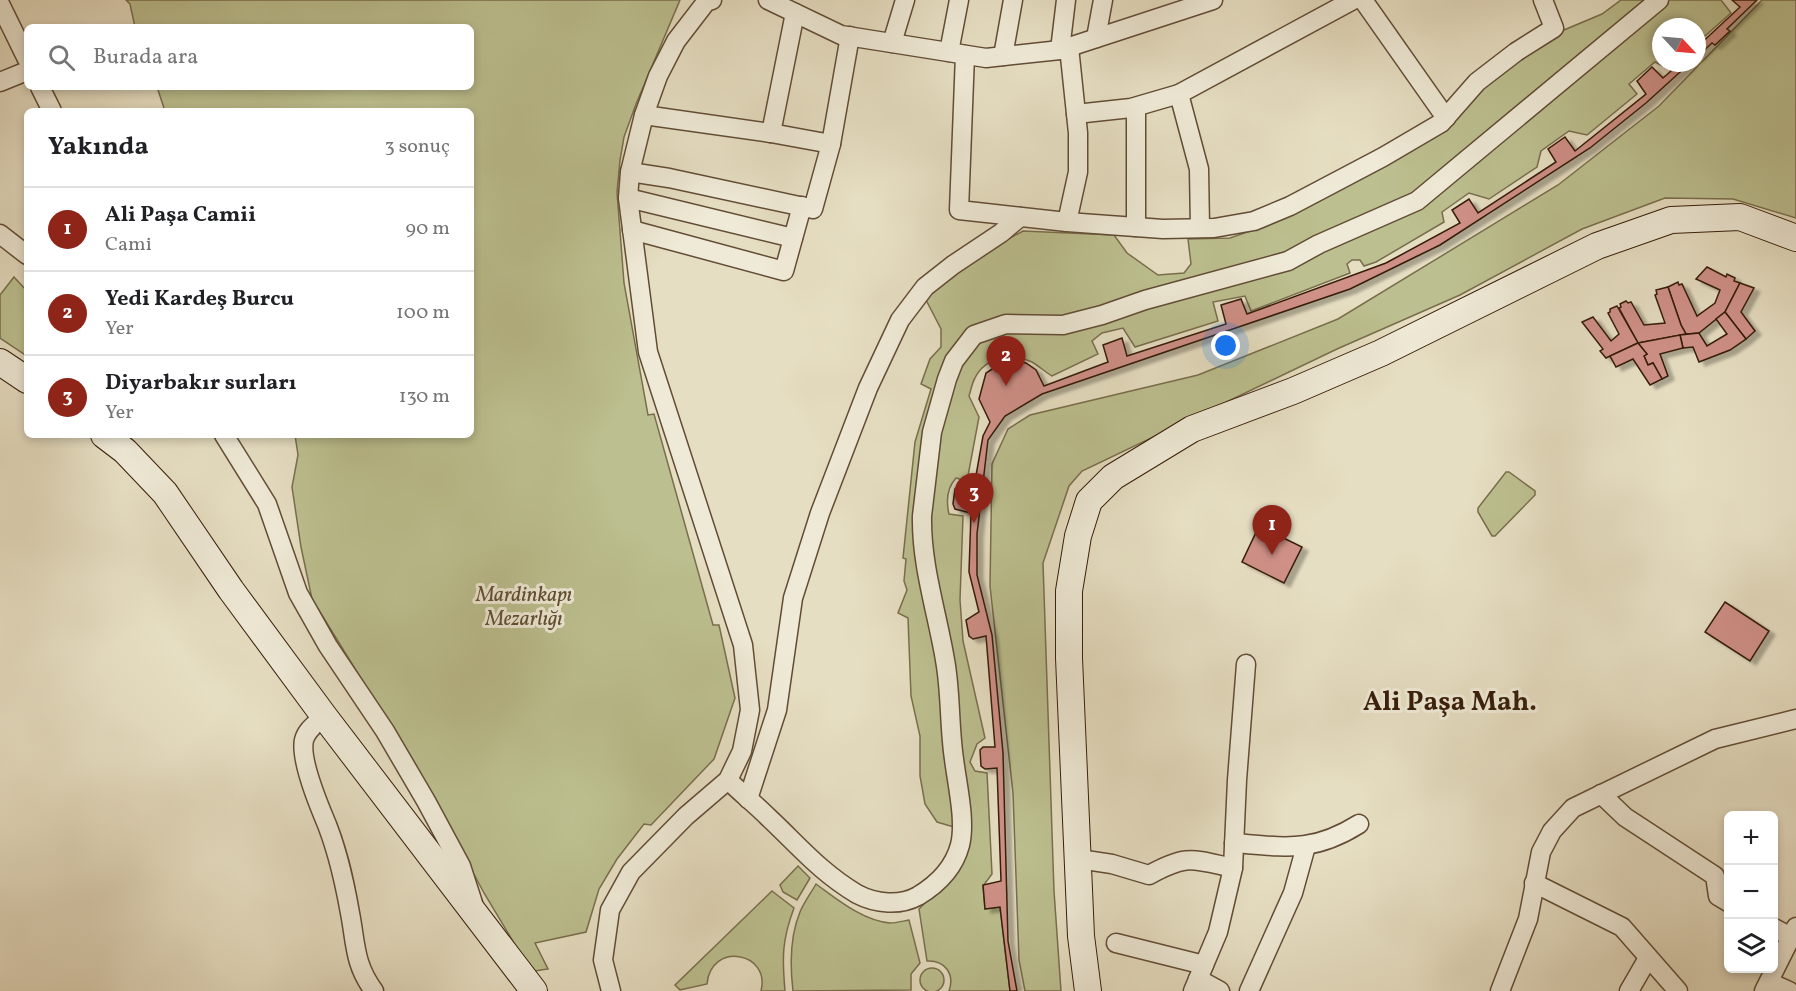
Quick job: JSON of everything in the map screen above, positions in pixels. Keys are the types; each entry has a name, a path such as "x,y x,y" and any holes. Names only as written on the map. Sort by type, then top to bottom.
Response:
{"street":[{"path":"611,991 603,960 610,910 631,872 686,816 728,780 741,751 750,710 743,645 648,352 628,198 630,172 644,115 658,75 676,41 706,2 712,0"},
{"path":"768,0 841,35 986,58 1064,49 1209,1"},
{"path":"892,43 904,0"},
{"path":"959,0 958,210 1067,222 1163,229 1214,228 1254,220 1290,206 1383,157 1446,118 1478,82 1516,52 1554,28 1544,0"},
{"path":"1002,56 1013,0"},
{"path":"1066,0 1064,49 1076,114 1078,172 1067,222"},
{"path":"1096,38 1103,0"},
{"path":"1076,114 1136,107 1179,94 1353,0"},
{"path":"1363,0 1446,118"},
{"path":"728,780 821,870 860,895 876,900 907,902 936,883 949,871 962,837 951,742 947,672 928,578 921,516 932,432 947,379 954,361 974,335 1006,324 1063,325 1288,261 1319,244 1417,201 1659,0"},
{"path":"0,4 24,53"},
{"path":"771,133 795,13"},
{"path":"630,172 669,178 813,209 831,144 850,36"},
{"path":"0,82 24,72"},
{"path":"42,90 50,108"},
{"path":"1179,94 1199,169 1200,228"},
{"path":"1136,107 1136,227"},
{"path":"644,115 831,144"},
{"path":"628,198 793,238"},
{"path":"632,230 784,271 802,206"},
{"path":"748,799 777,710 792,598 820,513 872,380 900,320 926,287 1020,217"},
{"path":"1088,991 1081,936 1069,658 1069,591 1078,537 1089,501 1113,477 1192,429 1293,392 1382,353 1607,242 1671,220 1740,217 1796,238"},
{"path":"0,234 24,253"},
{"path":"0,362 24,378"},
{"path":"226,438 267,504 298,593 328,646 386,730 461,866 478,920"},
{"path":"123,443 165,494 231,590 324,716 534,991"},
{"path":"1198,978 1218,932 1233,868 1245,664"},
{"path":"324,716 309,729 304,740 304,758 319,805 335,844 351,915 356,957 374,991"},
{"path":"1504,990 1528,919 1541,852 1552,831 1573,808 1715,739 1796,719"},
{"path":"1601,794 1624,817 1715,876 1718,896 1724,900"},
{"path":"1234,843 1291,848 1306,846 1348,831 1359,824"},
{"path":"1249,991 1293,893 1306,846"},
{"path":"1079,859 1112,864 1149,875 1179,860 1193,859 1233,868"},
{"path":"1534,883 1622,927 1678,991"},
{"path":"1778,929 1793,932 1766,986 1788,991"},
{"path":"1116,943 1198,978 1220,991"},
{"path":"1629,991 1648,958"}],"green space":[{"name":"Mardinkapı Mezarlığı","path":"126,0 680,0 624,137 617,192 624,283 648,415 654,414 713,625 719,625 735,698 714,759 651,825 644,824 617,859 599,889 586,932 535,943 548,969 535,971 526,963 484,893 423,779 312,599 292,487 298,455 295,438 474,438 474,108 164,108 158,90 474,90 474,24 134,24 130,4"},
{"path":"1621,0 1721,0 1731,13 1706,35 1706,18 1652,18 1652,65 1629,84 1637,94 1587,135 1569,131 1541,151 1537,167 1489,199 1469,193 1442,212 1444,222 1376,262 1364,266 1360,260 1352,260 1347,264 1350,273 1251,311 1245,296 1213,302 1218,321 1135,347 1123,328 1102,333 1092,341 1098,354 1052,376 1032,362 1016,358 992,361 980,371 974,380 969,396 979,417 967,481 956,478 949,490 948,504 949,514 963,516 960,600 963,641 985,738 977,744 970,762 975,771 987,773 992,874 983,886 985,909 1000,907 1010,991 949,991 951,979 947,969 939,963 927,961 919,909 938,890 957,865 954,827 937,822 925,804 920,776 920,736 911,696 908,618 898,613 907,590 904,581 906,559 903,558 915,442 931,389 921,384 930,359 941,347 941,329 925,298 976,257 1023,231 1114,235 1127,253 1158,275 1184,273 1191,264 1188,239 1230,238 1305,208 1490,78 1564,30 1602,14"},
{"path":"1762,0 1796,0 1796,218 1733,199 1665,198 1582,229 1460,295 1337,349 1082,471 1069,486 1043,563 1054,891 1061,991 1025,991 1019,960 1013,793 990,586 992,464 1008,429 1030,415 1198,375 1338,319 1558,185 1659,106 1692,72 1706,72 1706,58"},
{"path":"14,277 24,288 24,354 0,338 0,295"},
{"path":"1506,472 1535,491 1535,495 1495,536 1492,536 1478,508"},
{"path":"798,866 810,878 797,900 783,892 780,885"},
{"path":"816,884 860,914 870,918 890,923 909,920 920,963 911,974 911,990 793,991 791,961 794,931 802,908"},
{"path":"772,891 794,908 784,949 785,991 761,991 762,978 757,967 749,960 739,957 728,957 719,961 711,970 707,984 680,990 675,985"},
{"path":"932,968 941,971 944,980 941,989 932,992 923,989 920,980 923,971"}],"building":[{"path":"1732,0 1757,0 1727,29 1730,31 1715,45 1712,43 1706,49 1706,39 1740,7"},
{"path":"1652,67 1652,72 1657,72 1663,78 1670,72 1680,72 1590,148 1440,245 1350,289 1042,394 1005,416 988,440 977,534 977,575 992,635 1003,753 1008,941 1017,991 1010,991 1000,907 985,909 983,885 1001,881 997,768 985,769 981,766 980,750 983,747 995,747 986,636 973,639 969,636 966,620 979,612 969,572 971,513 955,509 953,504 955,489 959,486 974,487 983,436 990,422 979,399 986,373 1003,362 1015,360 1026,363 1036,370 1044,386 1108,362 1103,345 1122,338 1127,356 1226,324 1221,305 1241,299 1247,314 1386,263 1460,223 1452,210 1469,199 1478,213 1556,162 1548,149 1565,137 1575,151 1646,94 1637,81"},
{"path":"1707,267 1726,277 1727,274 1740,283 1725,312 1699,333 1686,334 1668,287 1678,282 1679,285 1682,284 1697,316 1715,303 1720,290 1696,279"},
{"path":"1740,283 1754,288 1741,312 1755,331 1746,339 1725,312"},
{"path":"1668,287 1686,334 1638,343 1619,308 1620,304 1626,301 1631,302 1644,325 1665,323 1655,295 1656,290"},
{"path":"1617,306 1638,343 1606,358 1600,351 1603,349 1582,322 1593,317 1611,341 1619,334 1608,313 1610,309"},
{"path":"1725,312 1746,339 1730,350 1699,362 1693,347 1683,348 1680,335 1699,333 1707,346 1727,334 1716,319"},
{"path":"1680,335 1683,348 1660,354 1668,376 1662,379 1653,363 1648,365 1644,356 1647,354 1638,343"},
{"path":"1638,343 1647,354 1644,356 1648,365 1653,363 1662,379 1650,385 1633,359 1616,367 1610,356"},
{"path":"1259,526 1302,547 1284,583 1242,562"},
{"path":"1725,602 1769,631 1750,661 1705,632"}],"place":[{"name":"Yedi Kardeş Burcu","path":"1006,386"},
{"name":"Diyarbakır surları","path":"974,523"},
{"name":"Ali Paşa Camii","path":"1272,555"}],"district":[{"name":"Ali Paşa Mah.","path":"1450,701"}]}
